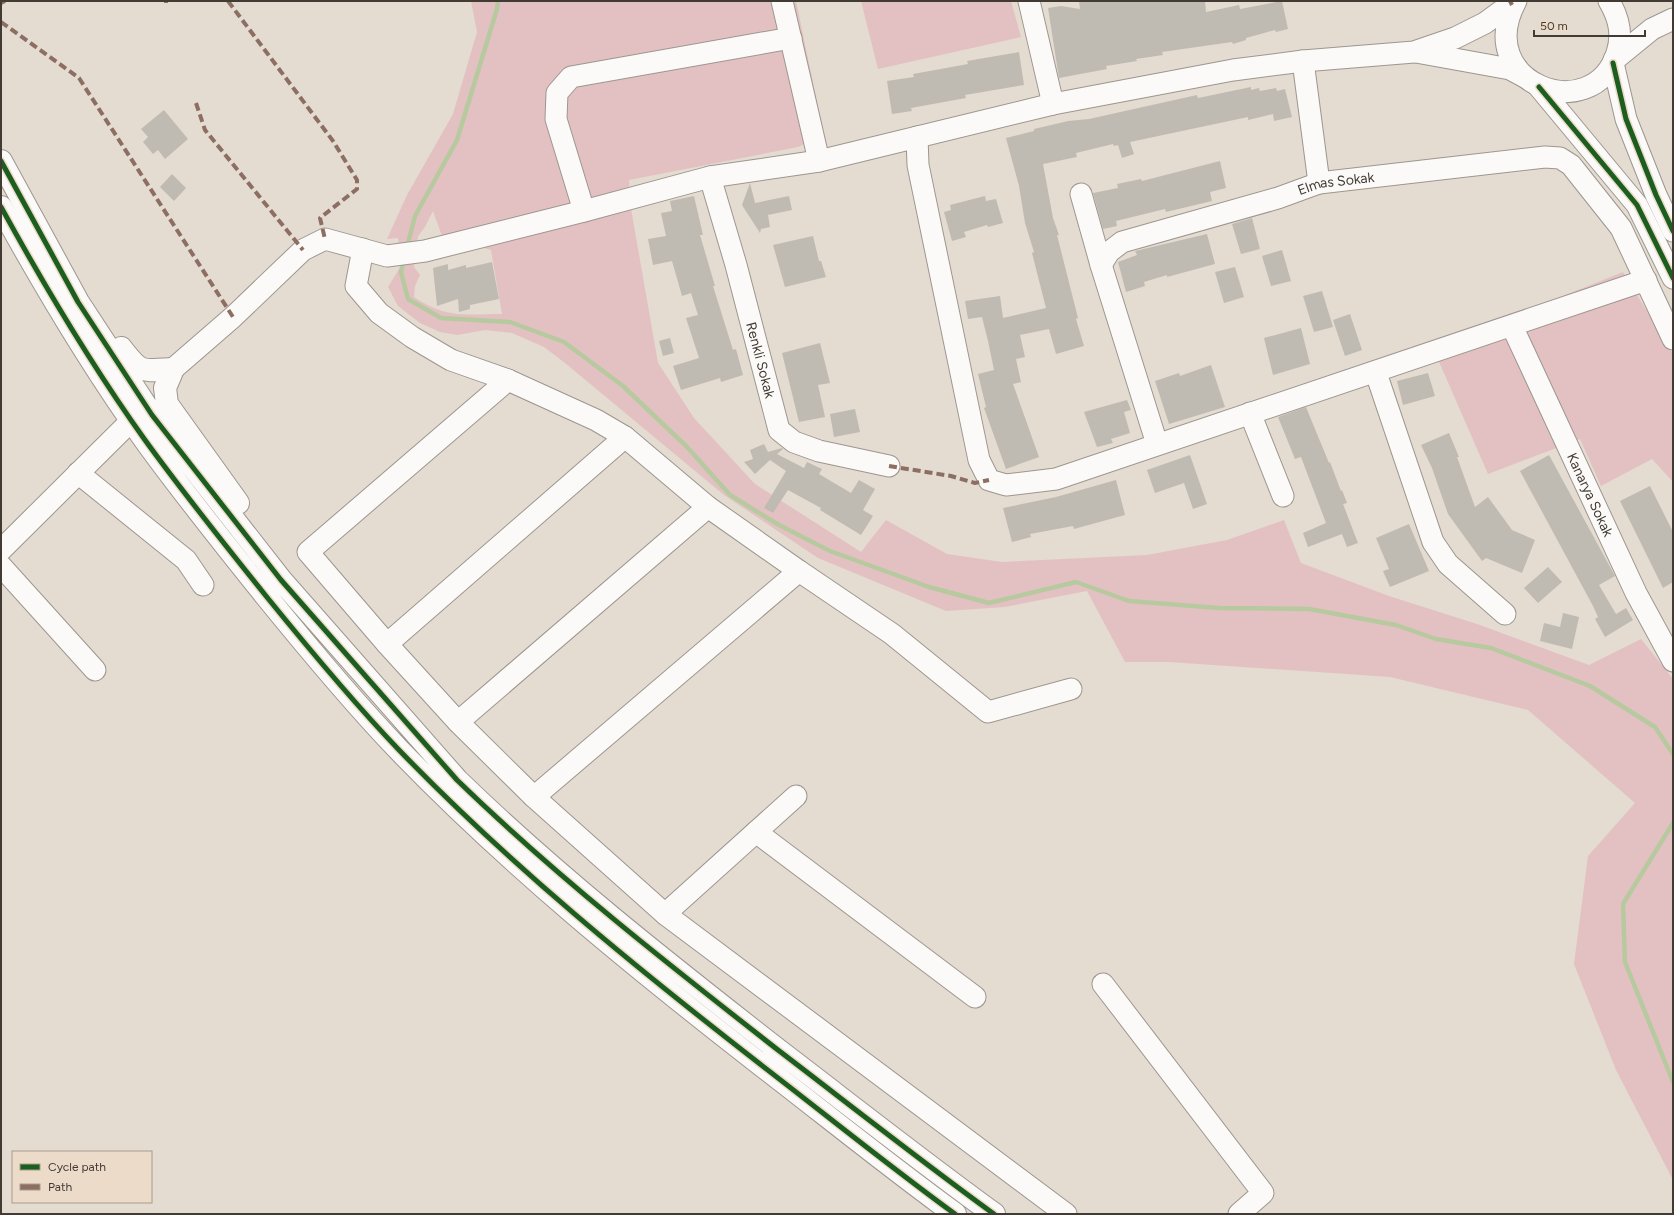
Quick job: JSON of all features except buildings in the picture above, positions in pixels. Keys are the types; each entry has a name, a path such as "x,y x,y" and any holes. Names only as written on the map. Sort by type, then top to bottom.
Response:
{"highway":[{"path":"1,150 85,292 119,345 136,367 147,371 173,369 165,388 167,404 261,535 457,780"},
{"path":"1,161 78,302 152,414 281,580 457,780 485,807 624,928 732,1014 994,1214"},
{"path":"1,207 79,342 132,420 224,545 299,636 398,749 466,817 556,898 669,993 955,1214"}],"street":[{"path":"782,1 819,161"},
{"path":"1029,1 1053,104"},
{"path":"173,369 233,317 303,250 325,239 387,256 425,251 584,211 710,177 819,161 1053,104 1233,70 1304,61 1414,52 1455,38 1485,23 1516,1"},
{"path":"1516,1 1509,14 1505,31 1507,48 1514,64 1532,82 1637,204 1673,278"},
{"path":"1609,1 1616,12 1620,28 1620,44 1614,62 1626,119 1656,195 1673,231"},
{"path":"1414,52 1510,69 1532,82 1555,91 1567,91 1588,86 1602,76 1614,62 1652,29 1673,19"},
{"path":"584,211 556,120 557,93 571,77 791,38"},
{"path":"1304,61 1319,183"},
{"path":"918,137 918,165 979,460 989,480 1006,485 1056,479 1250,413 1376,373 1646,280"},
{"name":"Elmas Sokak","path":"1101,265 1109,252 1122,242 1278,198 1319,183 1545,157 1560,158 1571,165 1622,228 1673,339"},
{"name":"Renkli Sokak","path":"710,177 736,265 779,430 794,442 819,451 888,466"},
{"path":"1081,194 1101,265 1157,444"},
{"path":"364,249 356,286 379,314 412,337 451,360 508,380 596,420 625,437 708,508 892,634 988,712 1071,689"},
{"name":"Kanarya Sokak","path":"1512,326 1636,593 1673,661"},
{"path":"1376,373 1433,542 1448,564 1505,614"},
{"path":"508,380 308,552 387,644 458,722 534,797 665,914 1066,1214"},
{"path":"1250,413 1283,496"},
{"path":"1,550 132,420"},
{"path":"387,644 625,437"},
{"path":"78,473 186,560 203,585"},
{"path":"458,722 708,508"},
{"path":"1,566 95,670"},
{"path":"534,797 799,571"},
{"path":"665,914 796,796"},
{"path":"756,832 975,997"},
{"path":"1102,984 1263,1193 1239,1214"}],"shaded area":[{"path":"471,1 796,1 824,135 798,147 629,180 630,203 658,363 694,418 755,484 861,552 886,520 947,554 1002,562 1147,555 1227,540 1284,520 1301,563 1389,596 1480,625 1589,665 1641,639 1673,679 1673,1180 1616,1070 1574,964 1588,856 1635,803 1528,710 1390,677 1169,662 1125,662 1087,591 1005,607 946,611 818,558 724,495 544,347 512,333 485,330 457,335 440,332 420,323 398,306 388,287 401,266 398,238 387,239 407,195 453,114 477,32","holes":["433,211 442,236 491,250 502,314 456,314 436,309 414,297 415,286 420,275 414,267 418,236 425,227"]},
{"path":"861,1 1011,1 1021,37 878,69"},
{"path":"1623,272 1673,354 1673,482 1652,459 1601,486 1580,439 1488,474 1433,348"}],"waterway":[{"path":"407,247 415,216 457,140 497,9 498,1"},
{"path":"404,259 401,272 408,299 441,318 510,322 564,342 623,386 687,447 730,495 779,525 830,551 929,587 989,603 1076,582 1129,601 1219,608 1309,609 1396,625 1436,639 1491,648 1590,686 1655,727 1673,754"},
{"path":"1673,823 1623,904 1625,962 1673,1082"}],"marked path":[{"path":"1,3 5,1"},
{"path":"228,1 333,141 357,180 357,189 320,218 325,239"},
{"path":"1510,1 1512,5"},
{"path":"1,22 79,78 233,317"},
{"path":"196,103 205,130 303,250"},
{"path":"889,466 951,476 975,483 989,480"}],"cycle path":[{"path":"1613,63 1626,119 1656,195 1673,231"},
{"path":"1539,87 1637,205 1673,278"},
{"path":"1,161 78,302 152,415 281,580 457,780 534,851 654,952 778,1050 994,1214"},
{"path":"1,207 52,296 106,384 160,460 298,636 399,750 485,834 620,952 881,1159 955,1214"}]}
